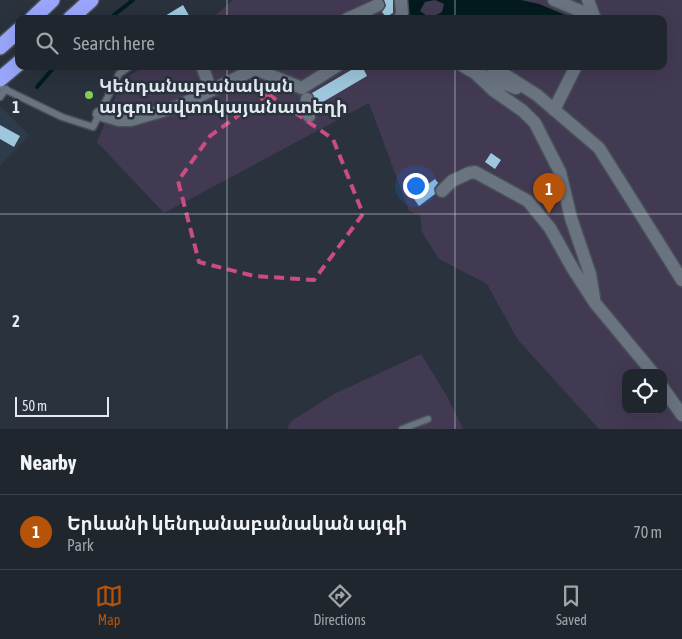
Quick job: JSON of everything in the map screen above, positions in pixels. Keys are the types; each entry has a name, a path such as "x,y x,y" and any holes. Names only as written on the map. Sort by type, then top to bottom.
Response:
{"highway":[{"path":"36,15 52,0"},
{"path":"74,15 91,0"},
{"path":"0,47 15,34"},
{"path":"2,85 15,68"}],"street":[{"path":"401,0 401,15"},
{"path":"554,0 588,15"},
{"path":"588,0 593,15"},
{"path":"366,15 378,5"},
{"path":"204,70 211,90"},
{"path":"99,114 119,120 131,120 179,106 252,70"},
{"path":"263,70 307,95"},
{"path":"307,95 335,70"},
{"path":"473,70 536,95"},
{"path":"473,70 493,90 523,110 535,123 560,172 571,218 590,274 595,303"},
{"path":"497,70 536,95 599,148 682,280"},
{"path":"554,110 574,70"},
{"path":"307,95 309,116"},
{"path":"442,191 452,181 468,172 475,172 528,201 550,228 595,303 650,369"},
{"path":"667,394 682,415"}],"lane":[{"path":"0,97 2,85 62,117 93,127 118,74 124,70"},
{"path":"402,429 428,418"}],"highlighted area":[{"path":"268,94 333,139 363,214 314,280 254,276 199,262 178,181 210,136"}],"shaded area":[{"path":"233,0 682,0 682,429 599,429 518,340 487,284 439,259 422,232 420,215 409,211 369,103 164,213 97,142 123,79 138,70 667,70 667,15 216,15"},
{"path":"407,0 435,0 425,2 420,11 426,15 406,15"},
{"path":"435,0 521,0 539,4 565,15 436,15 442,12 444,4"},
{"path":"0,106 29,135 0,166"},
{"path":"421,354 448,398 463,429 287,429 290,422 334,394"}],"building":[{"path":"384,0 393,0 393,13 384,15 382,12 386,6"},
{"path":"183,5 189,15 167,15"},
{"path":"351,70 364,70 367,76 316,106 312,93"},
{"path":"0,125 20,136 14,147 0,139"},
{"path":"491,153 501,160 495,169 485,162"},
{"path":"435,179 438,183 434,188 435,194 419,206 412,196"}],"waterway":[{"path":"114,15 133,0"},
{"path":"37,87 52,70"}],"place":[{"name":"Կենդանաբանական այգու ավտոկայանատեղի","path":"89,95"},
{"name":"Երևանի կենդանաբանական այգի","path":"549,214"}]}
